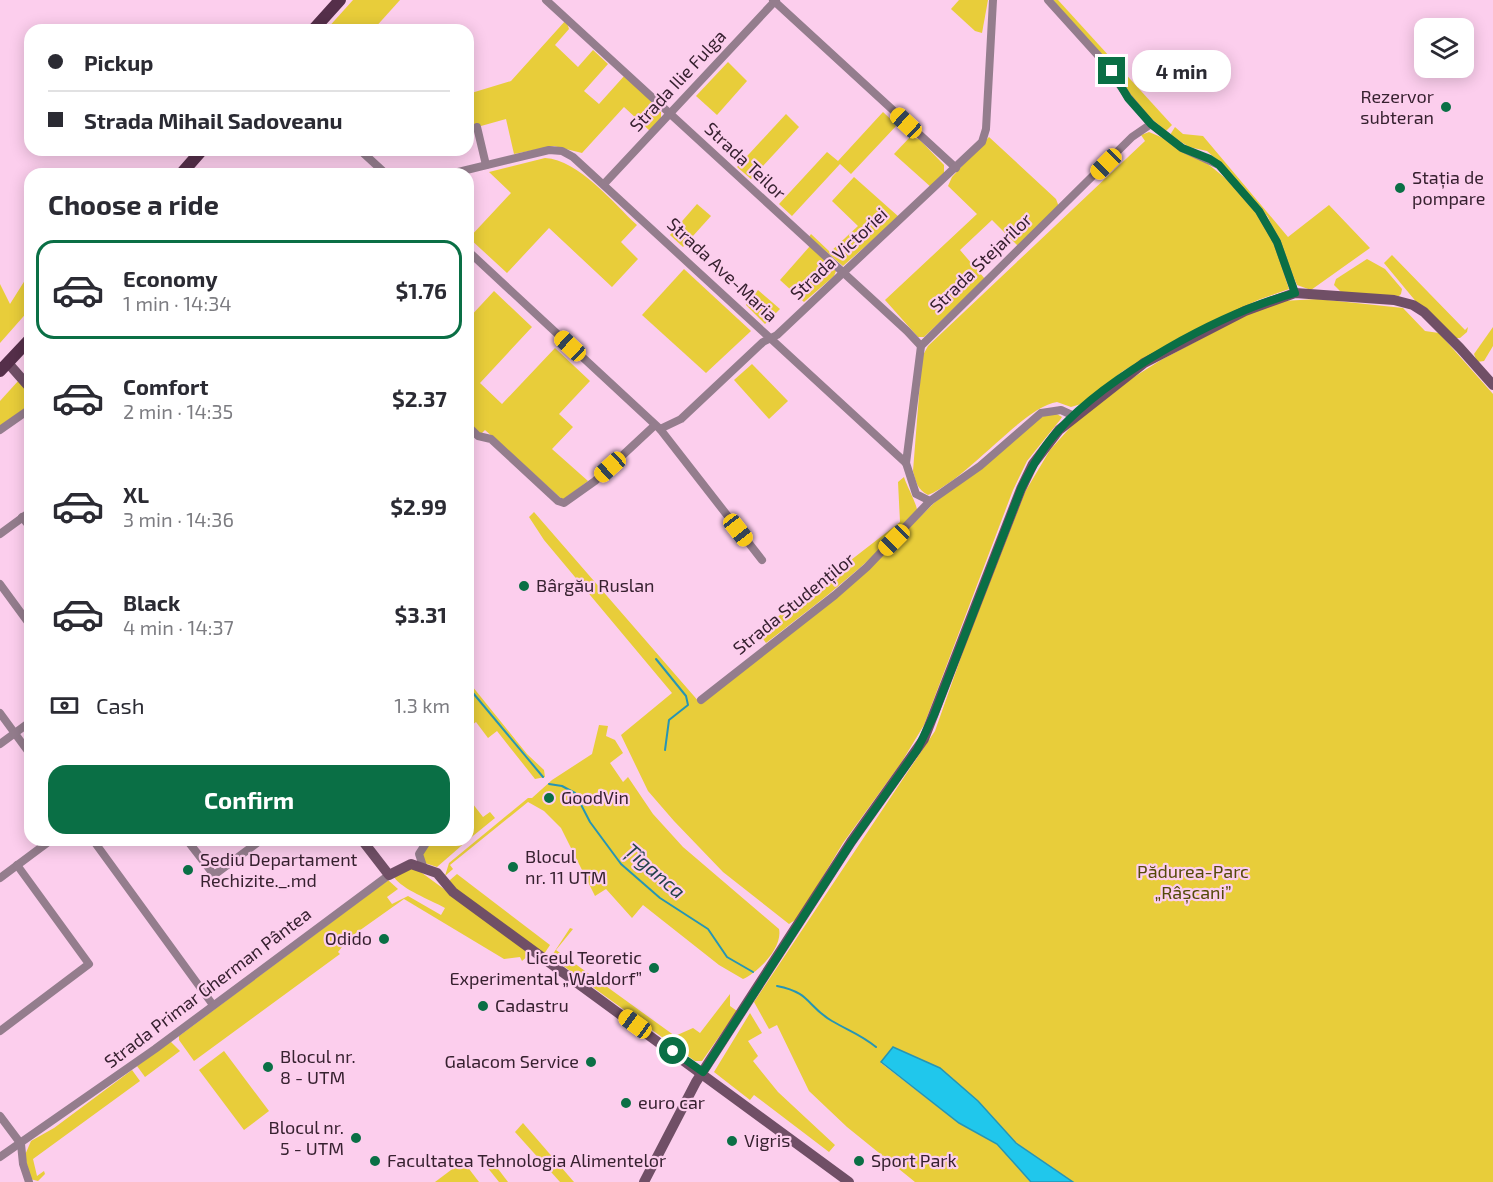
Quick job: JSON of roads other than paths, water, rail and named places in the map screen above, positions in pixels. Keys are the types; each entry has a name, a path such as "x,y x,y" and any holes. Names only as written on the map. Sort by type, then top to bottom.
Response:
{"main road":[{"path":"318,24 340,0"},
{"path":"188,168 197,156"},
{"path":"644,1182 679,1112 703,1072 851,843 924,739 1021,489 1047,445 1074,416 1144,363 1182,341 1245,311 1295,293 1394,300 1413,305 1424,312 1460,348 1493,385"},
{"path":"24,345 4,367 24,383"},
{"path":"367,846 389,874"},
{"name":"Strada Primar Gherman Pântea","path":"389,874 405,865 423,866"},
{"path":"423,866 437,873 453,892 703,1072 849,1182"}],"street":[{"name":"Strada Teilor","path":"546,0 921,346"},
{"name":"Strada Ilie Fulga","path":"604,184 774,0"},
{"path":"774,0 956,168"},
{"name":"Strada Victoriei","path":"474,432 478,436 491,439 558,501 570,501 657,427 681,419 771,337 777,335 982,142 986,129 993,0"},
{"path":"1048,0 1104,62 1128,98 1151,124 1182,148 1219,165 1252,203 1271,230 1295,293"},
{"name":"Strada Stejarilor","path":"921,346 1132,137 1151,124"},
{"path":"477,127 486,165"},
{"name":"Strada Ave-Maria","path":"474,168 555,149 573,157 906,463 916,494 930,501"},
{"path":"366,156 380,168"},
{"path":"474,256 657,427 762,560"},
{"path":"906,463 921,346"},
{"name":"Strada Studenților","path":"701,700 867,567 930,501 980,466 1041,412 1061,410 1074,416"},
{"path":"0,430 24,413"},
{"path":"0,534 24,516"},
{"path":"0,584 24,617"},
{"path":"0,713 24,746"},
{"path":"0,744 24,726"},
{"path":"0,878 43,846"},
{"path":"97,846 213,1005"},
{"path":"192,846 214,875 253,846"},
{"path":"423,866 419,854 424,846"},
{"path":"0,1031 89,964 17,865"},
{"name":"Strada Primar Gherman Pântea","path":"0,1156 21,1144 213,1005 389,874"},
{"path":"0,1116 21,1144 23,1164 29,1182"}],"water":[{"path":"893,1047 940,1068 978,1101 1016,1143 1073,1182 1031,1182 997,1144 959,1123 881,1062"}],"waterway":[{"path":"656,659 686,696 688,705 669,720 665,750"},
{"name":"Țîganca","path":"474,694 543,777"},
{"name":"Țîganca","path":"549,784 562,786 575,793 590,822 621,864 660,898 708,929 727,957 753,972"},
{"name":"Țîganca","path":"777,986 797,992 824,1015 876,1047"}],"place":[{"name":"Rezervor subteran","path":"1446,107"},
{"name":"Stația de pompare","path":"1400,188"},
{"name":"Bârgău Ruslan","path":"524,586"},
{"name":"GoodVin","path":"549,798"},
{"name":"Blocul nr. 11 UTM","path":"513,867"},
{"name":"Sediu Departament Rechizite._.md","path":"188,870"},
{"name":"Odido","path":"384,939"},
{"name":"Liceul Teoretic Experimental „Waldorf”","path":"654,968"},
{"name":"Cadastru","path":"483,1006"},
{"name":"Galacom Service","path":"591,1062"},
{"name":"Blocul nr. 8 - UTM","path":"268,1067"},
{"name":"euro car","path":"626,1103"},
{"name":"Blocul nr. 5 - UTM","path":"356,1138"},
{"name":"Vigris","path":"732,1141"},
{"name":"Facultatea Tehnologia Alimentelor","path":"375,1161"},
{"name":"Sport Park","path":"859,1161"}],"park label":[{"name":"Pădurea-Parc „Râșcani”","path":"1193,882"}]}
